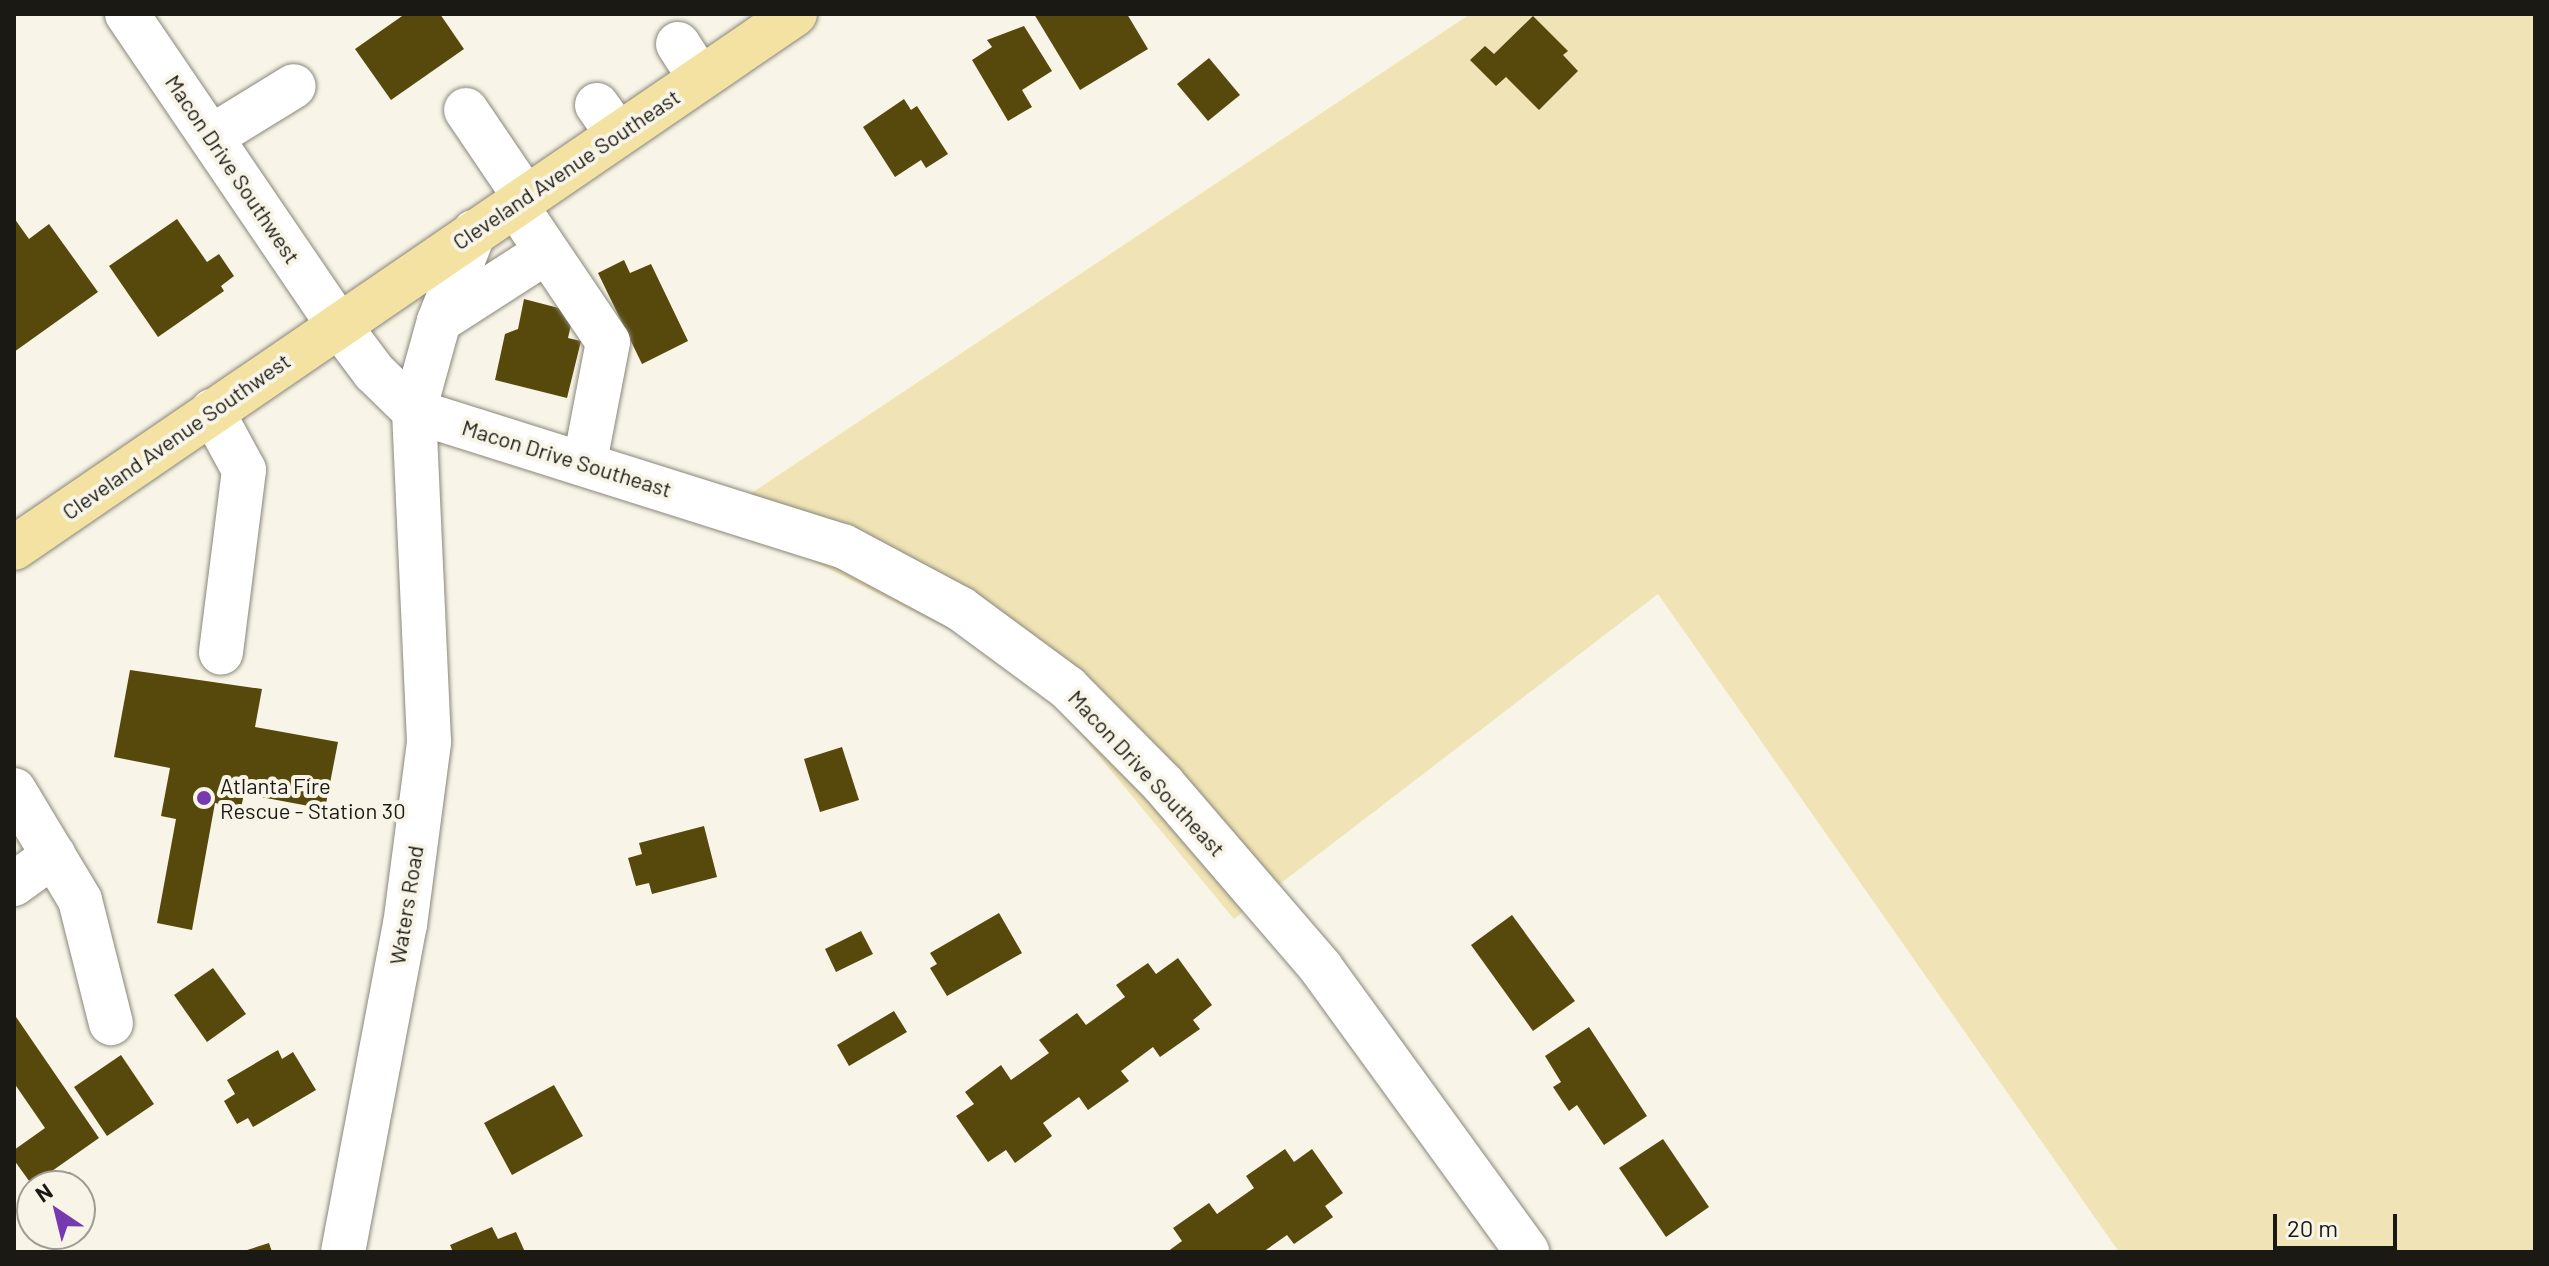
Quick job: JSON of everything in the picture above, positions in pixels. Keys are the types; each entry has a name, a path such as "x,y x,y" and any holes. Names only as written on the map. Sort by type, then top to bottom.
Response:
{"main road":[{"name":"Cleveland Avenue Southeast","path":"338,324 520,200 607,119 689,61 784,17"},
{"name":"Cleveland Avenue Southwest","path":"14,548 338,324"}],"street":[{"name":"Macon Drive Southwest","path":"127,14 338,324"},
{"path":"211,137 294,86"},
{"path":"466,110 520,200 546,252 608,342 585,462"},
{"name":"Waters Road","path":"343,1252 405,925 429,742 414,411 439,321 474,232"},
{"path":"439,321 546,252"},
{"name":"Macon Drive Southeast","path":"338,324 374,372 414,411 585,462 843,546 961,609 1068,688 1163,784 1321,968 1527,1252"},
{"path":"212,411 244,470 221,653"},
{"path":"14,790 80,900 111,1023"},
{"path":"14,884 54,855"}],"shaded area":[{"path":"1470,14 2535,14 2535,1252 2119,1252 1658,594 1234,919 1026,668 720,514"}],"building":[{"path":"405,14 440,14 464,49 391,100 355,49"},
{"path":"1034,14 1127,14 1148,49 1080,90"},
{"path":"1533,16 1568,51 1563,55 1578,71 1539,110 1506,77 1496,86 1470,60 1485,46 1494,54"},
{"path":"1024,26 1052,71 1022,90 1032,107 1008,121 972,60 992,47 987,40"},
{"path":"1209,58 1240,95 1208,121 1177,84"},
{"path":"904,99 911,110 917,106 948,154 926,168 921,160 895,177 863,127"},
{"path":"14,218 29,239 49,224 98,292 14,352"},
{"path":"177,219 207,262 219,254 234,276 221,286 224,291 158,337 109,266"},
{"path":"624,260 630,273 651,264 688,341 642,364 598,273"},
{"path":"524,299 574,312 568,338 581,341 567,398 495,380 505,334 518,329"},
{"name":"Atlanta Fire Rescue - Station 30","path":"130,670 262,689 255,727 338,742 325,809 244,794 241,808 215,803 192,930 157,923 176,819 161,816 170,768 114,757"},
{"path":"842,747 859,800 820,812 804,759"},
{"path":"704,826 717,877 652,894 649,883 636,886 628,858 642,854 639,843"},
{"path":"999,913 1022,953 947,996 930,968 937,964 930,953"},
{"path":"1512,915 1575,1001 1533,1031 1471,945"},
{"path":"861,931 873,954 836,972 825,949"},
{"path":"1178,958 1212,1005 1193,1020 1200,1029 1160,1057 1153,1047 1121,1071 1129,1081 1088,1110 1079,1097 1043,1123 1052,1136 1015,1163 1006,1150 988,1162 956,1116 974,1104 965,1092 1001,1065 1011,1080 1049,1053 1039,1040 1077,1013 1086,1025 1125,997 1116,985 1148,963 1156,974"},
{"path":"213,968 246,1014 207,1042 174,995"},
{"path":"894,1011 907,1032 849,1066 837,1045"},
{"path":"14,1014 99,1138 53,1170 21,1170 14,1160 14,1150 45,1128 14,1083"},
{"path":"1589,1027 1647,1116 1604,1145 1577,1105 1569,1111 1553,1087 1561,1082 1545,1056"},
{"path":"278,1050 282,1059 293,1052 316,1090 253,1127 248,1118 237,1124 224,1101 235,1094 227,1080"},
{"path":"121,1055 154,1104 107,1136 74,1087"},
{"path":"554,1085 583,1136 512,1175 484,1123"},
{"path":"1663,1139 1709,1207 1666,1237 1619,1168"},
{"path":"1285,1149 1294,1162 1312,1149 1343,1193 1325,1206 1333,1217 1294,1244 1287,1235 1263,1252 1167,1252 1182,1241 1173,1228 1209,1203 1217,1214 1254,1188 1246,1176"},
{"path":"492,1227 498,1239 516,1232 525,1252 453,1252 450,1245"},
{"path":"269,1243 272,1252 244,1251"}],"place":[{"name":"Atlanta Fire Rescue - Station 30","path":"204,798"}]}
